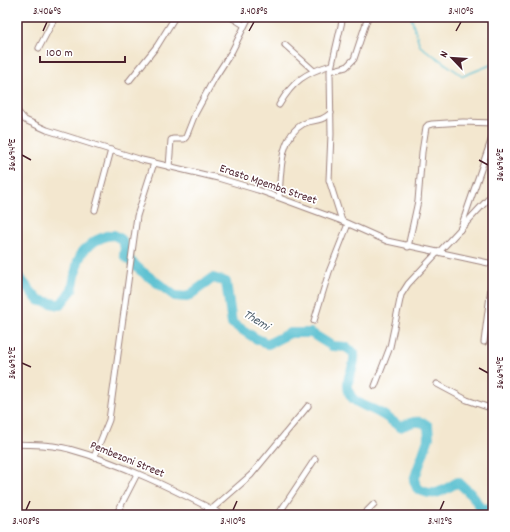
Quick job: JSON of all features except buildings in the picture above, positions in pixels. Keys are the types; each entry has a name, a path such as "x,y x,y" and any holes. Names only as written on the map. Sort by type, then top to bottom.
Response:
{"street":[{"path":"39,48 55,17"},
{"path":"129,81 157,46 175,17"},
{"path":"231,17 244,25"},
{"path":"169,167 171,140 184,139 186,137 195,114 214,79 232,51 248,17"},
{"path":"342,221 329,180 331,113 330,71 343,17"},
{"path":"330,71 346,67 354,58 368,17"},
{"path":"285,45 313,70"},
{"path":"279,105 286,92 297,81 313,70 331,65"},
{"name":"Erasto Mpemba Street","path":"17,111 30,123 154,163 218,178 279,197 342,221 387,241 408,247 493,264"},
{"path":"279,197 283,154 288,139 302,124 320,121 331,113"},
{"path":"408,247 418,201 422,152 426,127 428,125 457,122 493,123"},
{"path":"460,230 493,135"},
{"path":"95,210 111,150"},
{"path":"94,457 109,420 137,216 154,163"},
{"path":"375,386 390,347 401,295 408,284 493,194"},
{"path":"314,321 322,290 348,224"},
{"path":"484,342 493,272"},
{"path":"437,384 467,400 493,409"},
{"path":"204,515 210,508 251,475 308,406"},
{"name":"Pembezoni Street","path":"17,444 68,449 94,457 137,474 223,515"},
{"path":"278,515 315,459"},
{"path":"116,515 137,474"},
{"path":"363,515 374,504"}],"waterway":[{"path":"411,17 420,46 463,76 493,64"},
{"name":"Themi","path":"17,275 38,300 60,305 72,290 78,261 83,251 95,241 106,236 114,235 121,239 125,247 124,255 140,270 175,296 187,297 213,278 226,282 232,323 255,338 268,344 290,333 311,333 332,346 346,347 354,353 354,361 348,383 348,389 356,402 382,414 400,427 418,422 422,422 428,426 429,437 414,480 417,488 433,493 442,491 458,482 473,496 481,509 493,508"}]}
